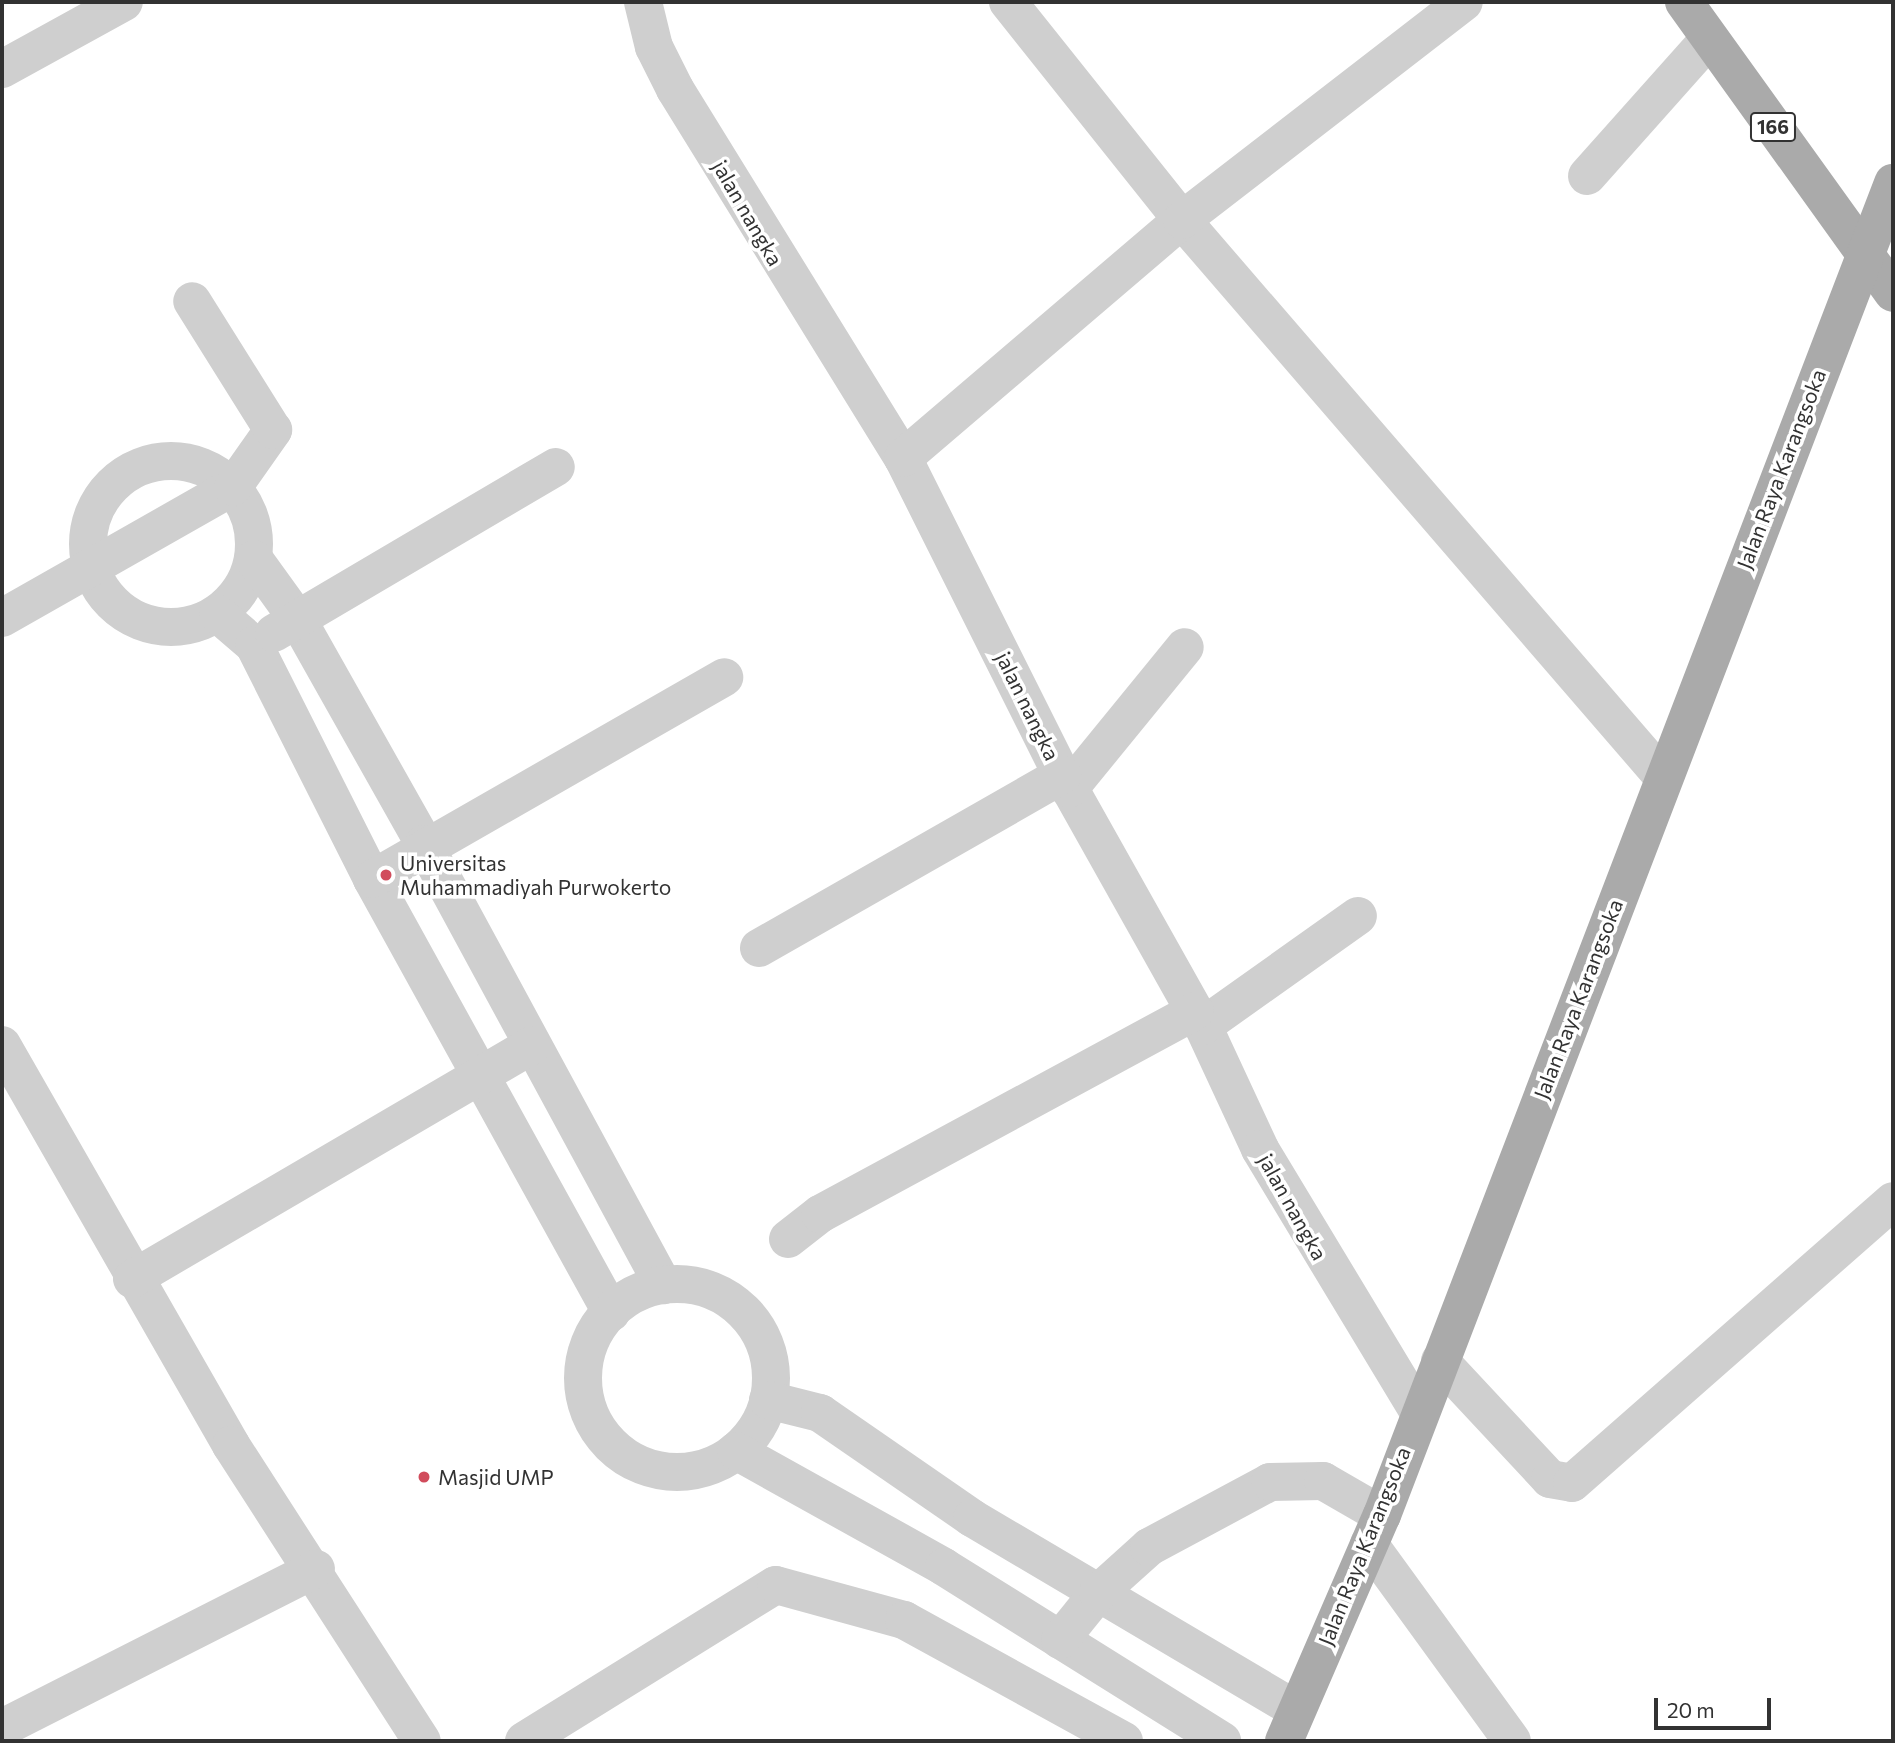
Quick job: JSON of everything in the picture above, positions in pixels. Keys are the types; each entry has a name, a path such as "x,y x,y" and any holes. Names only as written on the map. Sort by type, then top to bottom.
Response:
{"main road":[{"name":"166","path":"1684,2 1893,293"},
{"name":"Jalan Raya Karangsoka","path":"1291,1726 1376,1529 1417,1409 1440,1361 1864,252 1893,183"}],"street":[{"path":"2,69 124,2"},
{"name":"jalan nangka","path":"643,2 654,47 675,89 903,458 1066,782 1199,1018 1318,1254 1417,1409"},
{"path":"1008,2 1182,220 1663,777"},
{"path":"903,458 1182,220 1464,2"},
{"path":"1587,176 1709,40"},
{"path":"2,618 91,571 233,487 273,430 192,301"},
{"path":"175,460 207,468 233,487 248,508 254,559 242,590 218,614 189,626 139,621 106,598 91,571 87,539 96,508 115,481 143,464 175,460"},
{"path":"254,645 556,467"},
{"path":"254,559 298,620 424,844 663,1285"},
{"path":"218,614 254,645 372,879 611,1312"},
{"path":"759,948 1066,782 1185,647"},
{"path":"372,879 424,844 724,677"},
{"path":"788,1239 820,1214 1199,1018 1358,916"},
{"path":"2,1045 132,1279 422,1741"},
{"path":"132,1279 480,1072 531,1045"},
{"path":"1440,1361 1550,1479 1572,1483 1893,1201"},
{"path":"663,1285 695,1285 725,1296 749,1316 769,1356 768,1400 757,1428 736,1451 681,1472 651,1469 602,1436 582,1381 585,1352 611,1312 626,1298 663,1285"},
{"path":"768,1400 820,1413 972,1518 1098,1593 1291,1726"},
{"path":"736,1451 944,1567 1222,1741"},
{"path":"1060,1640 1098,1593 1149,1547 1269,1482 1323,1481 1376,1529 1512,1741"},
{"path":"2,1728 316,1569"},
{"path":"524,1741 776,1585 904,1620 1124,1741"}],"place":[{"name":"Universitas Muhammadiyah Purwokerto","path":"386,875"},
{"name":"Masjid UMP","path":"424,1477"}]}
